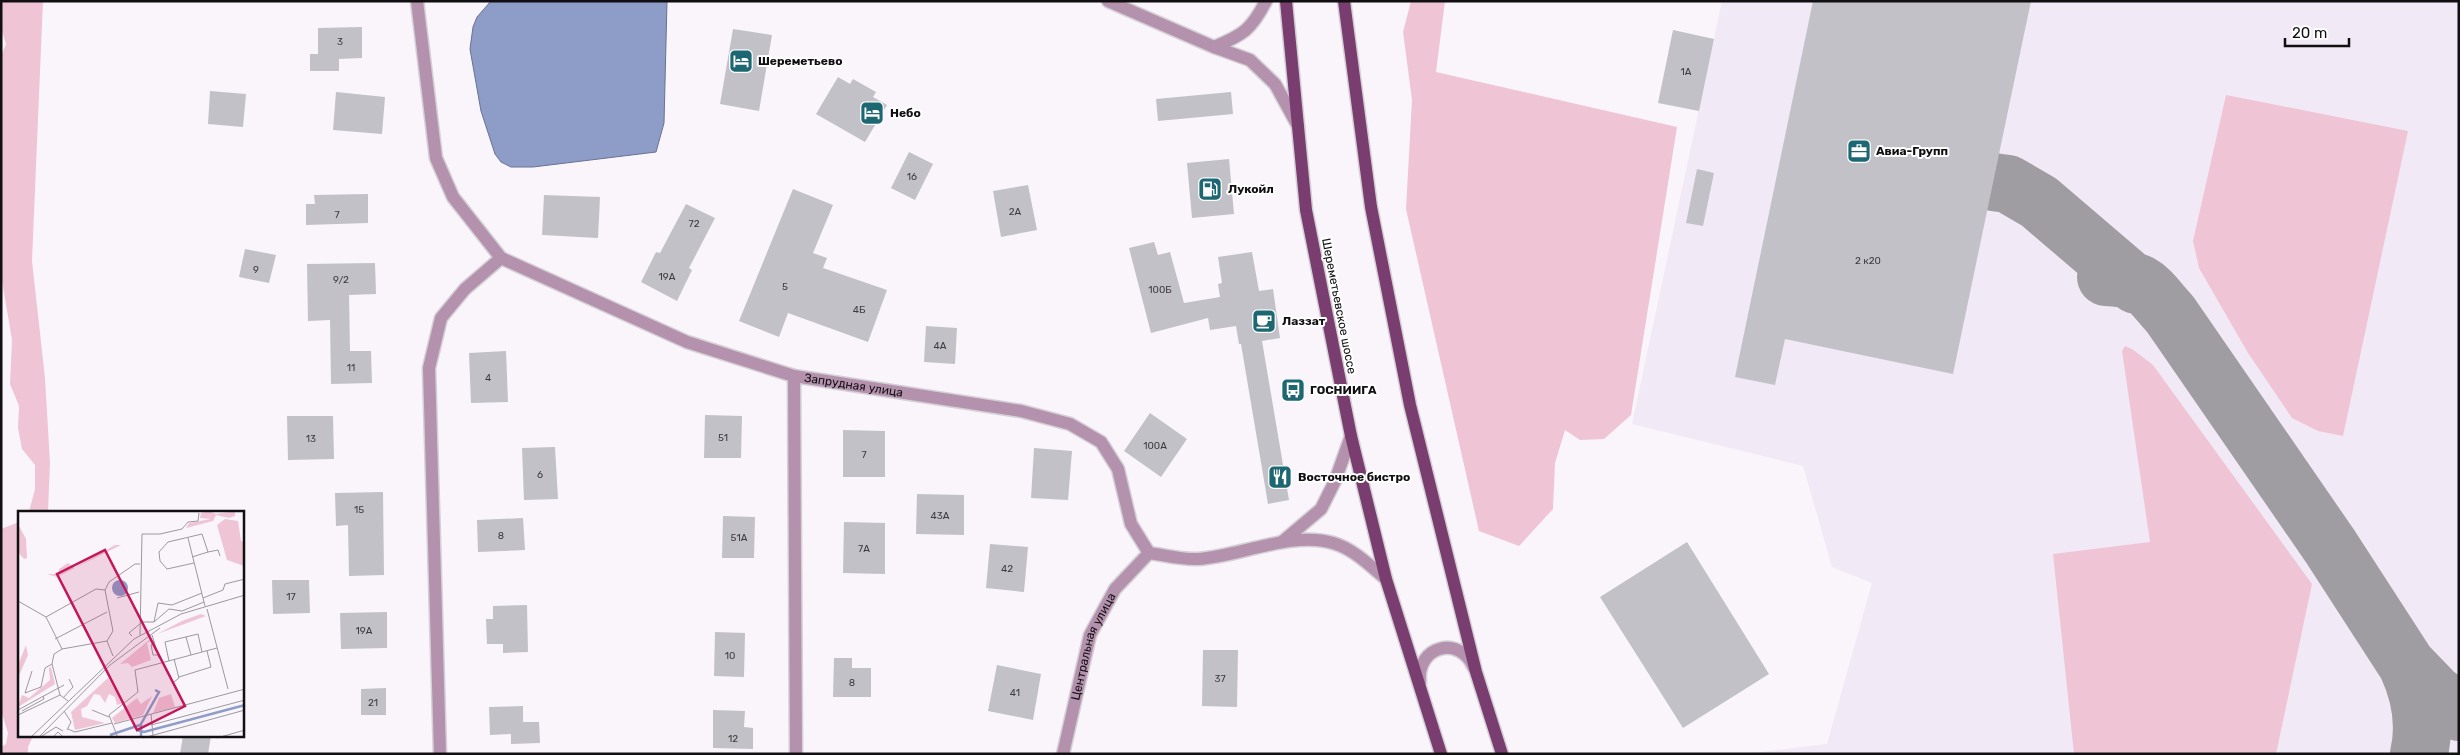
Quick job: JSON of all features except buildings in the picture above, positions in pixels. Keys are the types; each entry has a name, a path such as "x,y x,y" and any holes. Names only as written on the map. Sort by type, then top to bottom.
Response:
{"main road":[{"name":"Шереметьевское шоссе","path":"1286,1 1306,210 1351,436 1386,579 1441,754"},
{"path":"1344,1 1371,207 1410,405 1476,672 1502,754"}],"street":[{"path":"417,1 436,158 452,197 501,258 465,289 441,318 429,368 440,754"},
{"path":"1108,1 1214,47 1250,60 1275,84 1298,126"},
{"path":"1214,47 1241,36 1257,17 1266,1"},
{"name":"Запрудная улица","path":"501,258 687,342 794,376 1022,412 1070,424 1101,442 1118,469 1131,524 1149,553"},
{"path":"794,376 796,754"},
{"path":"1282,542 1321,509 1335,482 1351,436"},
{"path":"1149,553 1196,559 1247,551 1282,542 1315,540 1332,543 1352,550 1386,579"},
{"name":"Центральная улица","path":"1063,754 1090,635 1116,589 1149,553"},
{"path":"1420,686 1418,673 1424,660 1434,651 1447,647 1460,650 1471,660 1476,672"}],"shaded area":[{"path":"1,1 43,1 32,261 45,378 50,463 48,511 29,511 35,489 35,465 22,449 18,428 19,406 10,384 12,340 1,275 1,56 6,44 1,28"},
{"path":"1411,1 1445,1 1436,72 1677,127 1631,415 1604,439 1580,440 1565,430 1555,463 1553,509 1519,546 1479,531 1406,209 1412,100 1403,32"},
{"path":"1722,1 2459,1 2459,754 1745,754 1827,744 1872,583 1832,567 1803,466 1632,424"},
{"path":"2226,95 2408,131 2343,436 2318,431 2292,418 2248,353 2199,268 2193,241"},
{"path":"2125,346 2153,365 2312,584 2276,754 2074,754 2053,554 2150,542 2122,351"},
{"path":"18,522 18,738 32,738 28,747 28,754 1,754 1,747 6,744 8,733 1,710 1,529"}],"water":[{"path":"491,1 667,1 664,123 656,152 533,167 511,167 501,162 495,154 481,111 470,49 473,27 477,17"}],"taxiway":[{"path":"1993,182 2008,184 2039,202 2136,285"},
{"path":"2106,277 2137,282 2149,291 2170,314 2330,546 2407,665 2434,693 2459,712"},
{"path":"2407,665 2415,686 2422,720 2419,754"}],"place":[{"name":"Шереметьево","path":"741,61"},
{"name":"Небо","path":"872,113"},
{"name":"Авиа-Групп","path":"1859,151"},
{"name":"Лукойл","path":"1210,189"},
{"name":"Лаззат","path":"1264,321"},
{"name":"ГОСНИИГА","path":"1293,390"},
{"name":"Восточное бистро","path":"1280,477"}]}
